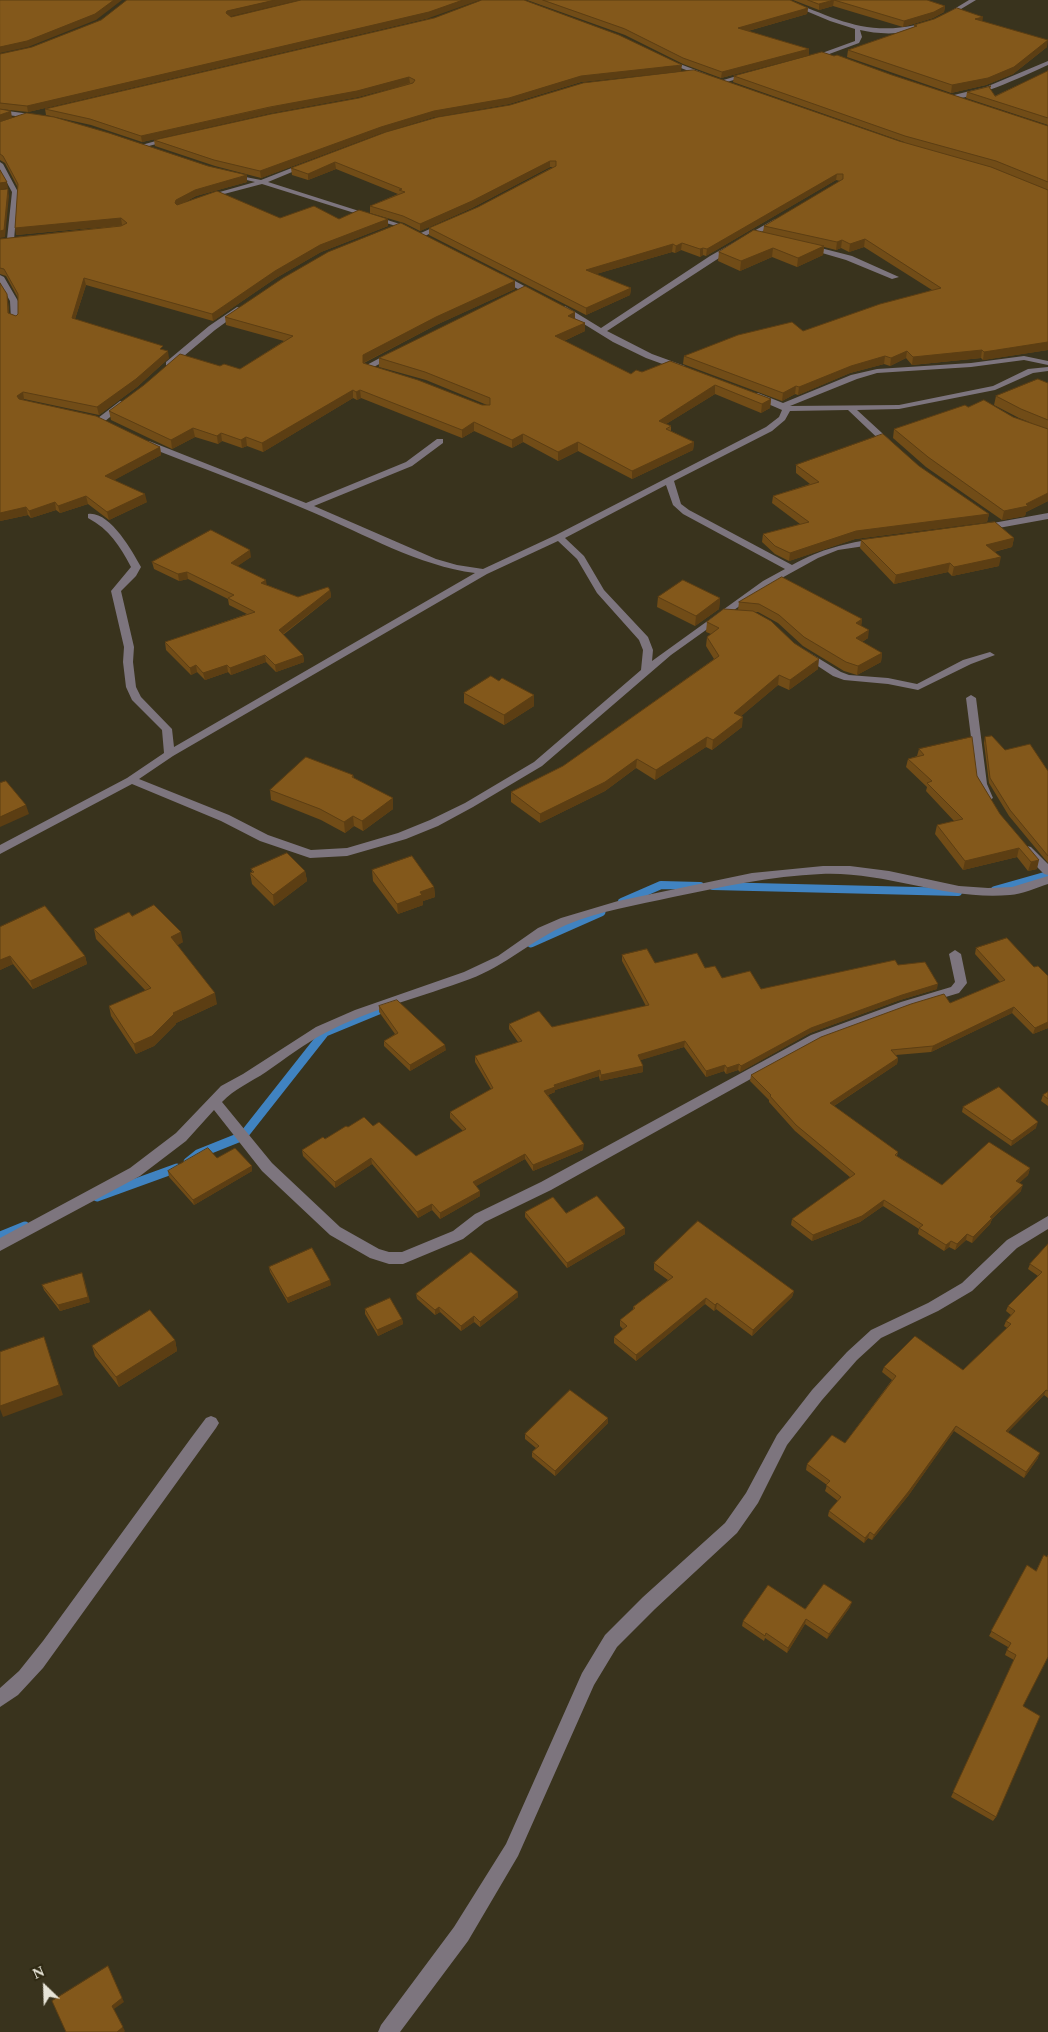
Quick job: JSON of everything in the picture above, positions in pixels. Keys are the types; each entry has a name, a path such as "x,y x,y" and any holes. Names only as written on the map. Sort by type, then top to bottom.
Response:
{"street":[{"path":"783,0 857,30 903,31"},
{"path":"936,21 966,6 973,0"},
{"path":"878,38 920,26"},
{"path":"803,60 828,54 860,42 857,30"},
{"path":"828,54 838,59"},
{"path":"663,59 697,73 740,87"},
{"path":"949,97 985,90 1024,75 1048,63"},
{"path":"723,80 755,72"},
{"path":"683,74 697,73"},
{"path":"940,94 967,103"},
{"path":"0,112 27,116 47,115"},
{"path":"9,122 27,116"},
{"path":"141,146 176,137"},
{"path":"132,143 156,151"},
{"path":"199,200 262,182 313,162"},
{"path":"0,164 11,192 10,240"},
{"path":"225,173 262,182 401,226 422,238 451,222"},
{"path":"602,331 713,258 783,216"},
{"path":"384,232 401,226"},
{"path":"751,235 761,237"},
{"path":"0,242 20,239"},
{"path":"799,245 840,254 895,277"},
{"path":"490,272 520,291 553,303 616,340 649,356 694,372"},
{"path":"0,277 14,301 15,319"},
{"path":"160,372 212,328 250,303"},
{"path":"376,370 367,367 399,351"},
{"path":"0,850 131,780 169,754 484,572 559,537 722,455 769,429 782,418 785,408 795,402 854,377 877,372 971,365 1024,358 1048,363"},
{"path":"748,392 785,408 899,406 970,397 1004,385 1029,370 1048,369"},
{"path":"101,421 128,400"},
{"path":"850,408 901,454"},
{"path":"135,438 306,506 432,561 456,568 484,572"},
{"path":"306,506 408,464 440,441"},
{"path":"669,480 677,505 686,512 792,569"},
{"path":"984,514 1000,525"},
{"path":"91,516 108,526 115,533 136,566 135,572 121,583 116,591 129,647 128,662 131,687 136,698 167,729 169,754"},
{"path":"968,530 1048,516"},
{"path":"559,537 581,558 600,591 644,639 648,650 646,672"},
{"path":"131,780 225,818 264,838 310,854 347,852 402,836 434,823 538,764 667,653 723,614 734,604 815,556 836,548 890,540"},
{"path":"723,614 738,615"},
{"path":"798,648 837,674 848,678 915,687 922,686 967,662 990,655"},
{"path":"971,698 982,784 995,810"},
{"path":"1017,838 1048,871"},
{"path":"0,1244 135,1172 181,1136 215,1102 226,1088 248,1077 320,1030 342,1019 468,975 502,959 550,927 565,921 618,905 752,877 824,870 850,870 889,875 959,890 988,892 1012,891 1048,880"},
{"path":"215,1102 267,1167 335,1231 374,1254 389,1258 403,1258 458,1235 480,1218 546,1186 815,1038 905,1005 955,990 961,984 955,954"},
{"path":"388,2032 462,1934 512,1850 588,1678 612,1641 649,1603 731,1528 752,1498 782,1440 817,1395 852,1356 876,1334 967,1287 1012,1244 1048,1222"},
{"path":"0,1698 9,1693 44,1654 146,1510 211,1423"}],"building":[{"path":"0,0 114,0 95,14 27,41 0,47"},
{"path":"127,0 275,0 227,11 226,13 231,17 301,0 463,0 429,12 27,106 0,103 0,54 32,47 101,20"},
{"path":"482,0 524,0 619,35 682,65 581,76 509,98 434,111 381,127 260,171 214,160 154,140 271,114 359,98 413,83 415,80 409,77 357,91 270,107 141,136 90,119 45,109 434,18"},
{"path":"543,0 790,0 808,8 738,28 809,49 722,72 683,58 625,29"},
{"path":"808,0 834,0 819,4"},
{"path":"834,0 927,0 945,6 934,12 904,21"},
{"path":"957,8 983,17 975,19 1048,40 1014,67 988,78 952,85 848,50 917,26 914,25 934,19"},
{"path":"822,52 834,56 837,55 1048,126 1048,182 996,161 905,136 734,76"},
{"path":"694,70 899,141 991,167 1048,190 1048,342 984,352 982,350 913,357 907,351 891,358 885,356 851,366 799,387 796,386 783,393 684,356 738,335 792,322 803,331 880,304 941,288 865,239 850,244 842,240 837,242 764,226 843,179 843,174 837,174 707,249 700,249 682,243 676,246 673,244 586,270 631,288 586,308 429,228 478,207 556,166 556,161 550,161 472,201 420,224 403,216 370,206 405,192 399,190 402,189 335,162 308,174 291,168 386,132 438,117 510,105 583,83"},
{"path":"1048,71 1048,118 967,92 991,86 989,87 995,96"},
{"path":"0,109 11,111 0,115"},
{"path":"27,113 54,117 208,166 247,175 195,190 176,200 175,203 177,205 217,191 280,218 314,206 339,219 359,210 388,219 320,245 275,271 212,314 84,278 72,318 163,346 160,349 168,351 136,379 97,407 23,392 17,396 19,399 96,416 160,447 105,476 145,494 107,512 86,496 58,506 55,502 29,511 26,507 0,513 0,283 7,294 8,313 16,316 18,314 18,294 4,269 0,268 0,239 121,226 127,223 121,218 15,228 18,184 3,156 0,154 0,122"},
{"path":"0,170 7,182 0,183"},
{"path":"8,189 4,230 0,231 0,190"},
{"path":"401,223 515,281 436,317 363,355 363,363 418,380 482,405 490,405 490,398 425,372 379,358 525,286 575,312 568,316 585,323 555,336 631,374 636,370 642,372 670,361 771,399 762,404 715,385 659,421 671,426 666,429 694,442 632,471 578,442 558,452 523,434 512,440 474,422 462,430 360,390 356,392 353,390 262,443 246,437 241,440 221,433 217,436 193,428 171,440 109,411 144,385 180,354 220,366 224,364 240,369 293,336 225,317 283,278 328,252"},
{"path":"754,230 824,246 798,258 773,248 741,261 719,252"},
{"path":"1038,379 1048,383 1048,420 996,396"},
{"path":"984,400 1013,417 1048,429 1048,493 1026,504 1028,506 1004,511 928,457 894,429 965,405 968,407"},
{"path":"883,434 919,466 989,514 856,531 790,553 775,546 763,534 809,522 773,496 819,482 796,465"},
{"path":"995,522 1014,538 986,545 1001,557 954,567 950,563 896,575 861,540"},
{"path":"211,530 250,550 231,563 266,580 261,583 298,597 328,587 330,590 279,630 303,655 275,665 265,655 230,668 227,665 203,673 196,665 190,668 165,642 255,612 228,598 234,595 187,572 178,574 152,562"},
{"path":"782,577 862,619 856,623 869,630 856,638 882,653 858,666 846,662 804,637 779,615 759,604 739,602"},
{"path":"683,580 720,598 696,616 658,597"},
{"path":"724,609 753,611 771,621 794,643 819,659 790,680 779,675 734,713 743,717 713,740 707,737 656,770 637,759 605,782 540,814 511,792 563,766 719,656 707,637 719,628 707,622"},
{"path":"491,676 499,681 502,678 534,695 504,715 464,693"},
{"path":"992,736 1005,750 1030,744 1048,771 1048,856 1010,810 990,778 985,737"},
{"path":"972,737 977,776 1000,814 1039,860 1031,862 1019,848 965,861 937,825 963,819 927,783 932,781 908,759 924,755 919,749"},
{"path":"306,757 353,775 352,777 393,798 362,821 353,816 344,822 320,809 270,790"},
{"path":"6,781 26,805 0,817 0,783"},
{"path":"287,853 305,871 273,895 250,873 254,872 251,869"},
{"path":"412,856 434,887 420,892 422,895 397,904 372,870"},
{"path":"154,905 181,932 171,937 215,993 173,1013 152,1036 134,1044 109,1006 151,988 94,929 129,912 132,916"},
{"path":"45,906 85,956 30,981 10,956 0,960 0,927"},
{"path":"1007,938 1034,967 1038,966 1048,976 1048,1022 1035,1028 1014,1007 933,1046 891,1050 898,1058 830,1103 898,1152 895,1155 942,1185 989,1142 1030,1168 1016,1181 1023,1185 990,1217 992,1218 973,1237 967,1234 957,1244 951,1241 946,1245 919,1228 923,1225 884,1200 862,1216 813,1235 792,1219 855,1174 796,1125 751,1075 821,1037 944,994 950,1003 1005,980 976,948"},
{"path":"647,949 655,963 697,953 705,968 715,966 722,978 750,971 761,989 895,960 898,965 925,962 938,984 811,1028 741,1066 739,1064 727,1068 725,1065 706,1071 685,1041 638,1055 643,1066 601,1075 600,1070 554,1085 555,1087 544,1091 584,1144 533,1165 525,1154 473,1182 480,1191 440,1213 432,1204 417,1212 371,1158 335,1182 302,1150 323,1137 325,1139 364,1117 373,1126 379,1122 416,1156 466,1129 450,1112 493,1088 475,1056 522,1041 509,1024 539,1011 552,1027 649,1005 622,955"},
{"path":"397,1000 445,1045 410,1065 384,1041 398,1033 379,1006"},
{"path":"999,1087 1038,1122 1012,1141 963,1107"},
{"path":"1048,1092 1048,1099 1043,1095"},
{"path":"208,1148 217,1158 235,1148 252,1166 193,1200 168,1171"},
{"path":"597,1196 625,1228 567,1263 525,1212 553,1197 566,1213"},
{"path":"698,1221 794,1291 753,1330 717,1303 715,1305 706,1298 636,1355 614,1337 627,1326 620,1320 635,1308 633,1307 673,1277 654,1263"},
{"path":"1048,1244 1048,1391 1046,1390 1006,1431 1040,1453 1026,1472 956,1426 909,1491 874,1535 870,1532 865,1538 829,1511 841,1497 826,1485 830,1481 807,1464 832,1435 845,1443 896,1376 884,1367 915,1336 963,1370 1011,1324 1006,1321 1015,1311 1008,1306 1042,1272 1030,1264"},
{"path":"312,1248 330,1280 287,1298 269,1267"},
{"path":"471,1252 518,1292 480,1322 474,1316 461,1326 439,1307 435,1310 416,1294"},
{"path":"82,1273 88,1297 58,1305 42,1285"},
{"path":"390,1298 402,1319 377,1330 365,1309"},
{"path":"150,1310 175,1340 116,1377 92,1346"},
{"path":"44,1337 59,1385 0,1406 0,1352"},
{"path":"570,1390 608,1418 555,1471 532,1452 539,1446 525,1434"},
{"path":"1044,1555 1047,1557 1048,1555 1048,1657 1023,1706 1040,1716 996,1817 953,1792 1016,1655 1007,1650 1011,1643 991,1631 1027,1565 1036,1571"},
{"path":"824,1584 852,1602 829,1634 806,1619 788,1648 766,1633 765,1636 743,1621 768,1585 805,1609"},
{"path":"108,1966 122,1998 112,2006 123,2027 117,2032 66,2032 52,2001"}],"waterway":[{"path":"995,890 1048,875"},
{"path":"622,902 661,885 700,886"},
{"path":"713,886 958,892"},
{"path":"531,943 601,912"},
{"path":"188,1162 198,1154 243,1136 325,1032 388,1006"},
{"path":"97,1197 177,1168"},
{"path":"0,1236 25,1226"}]}
